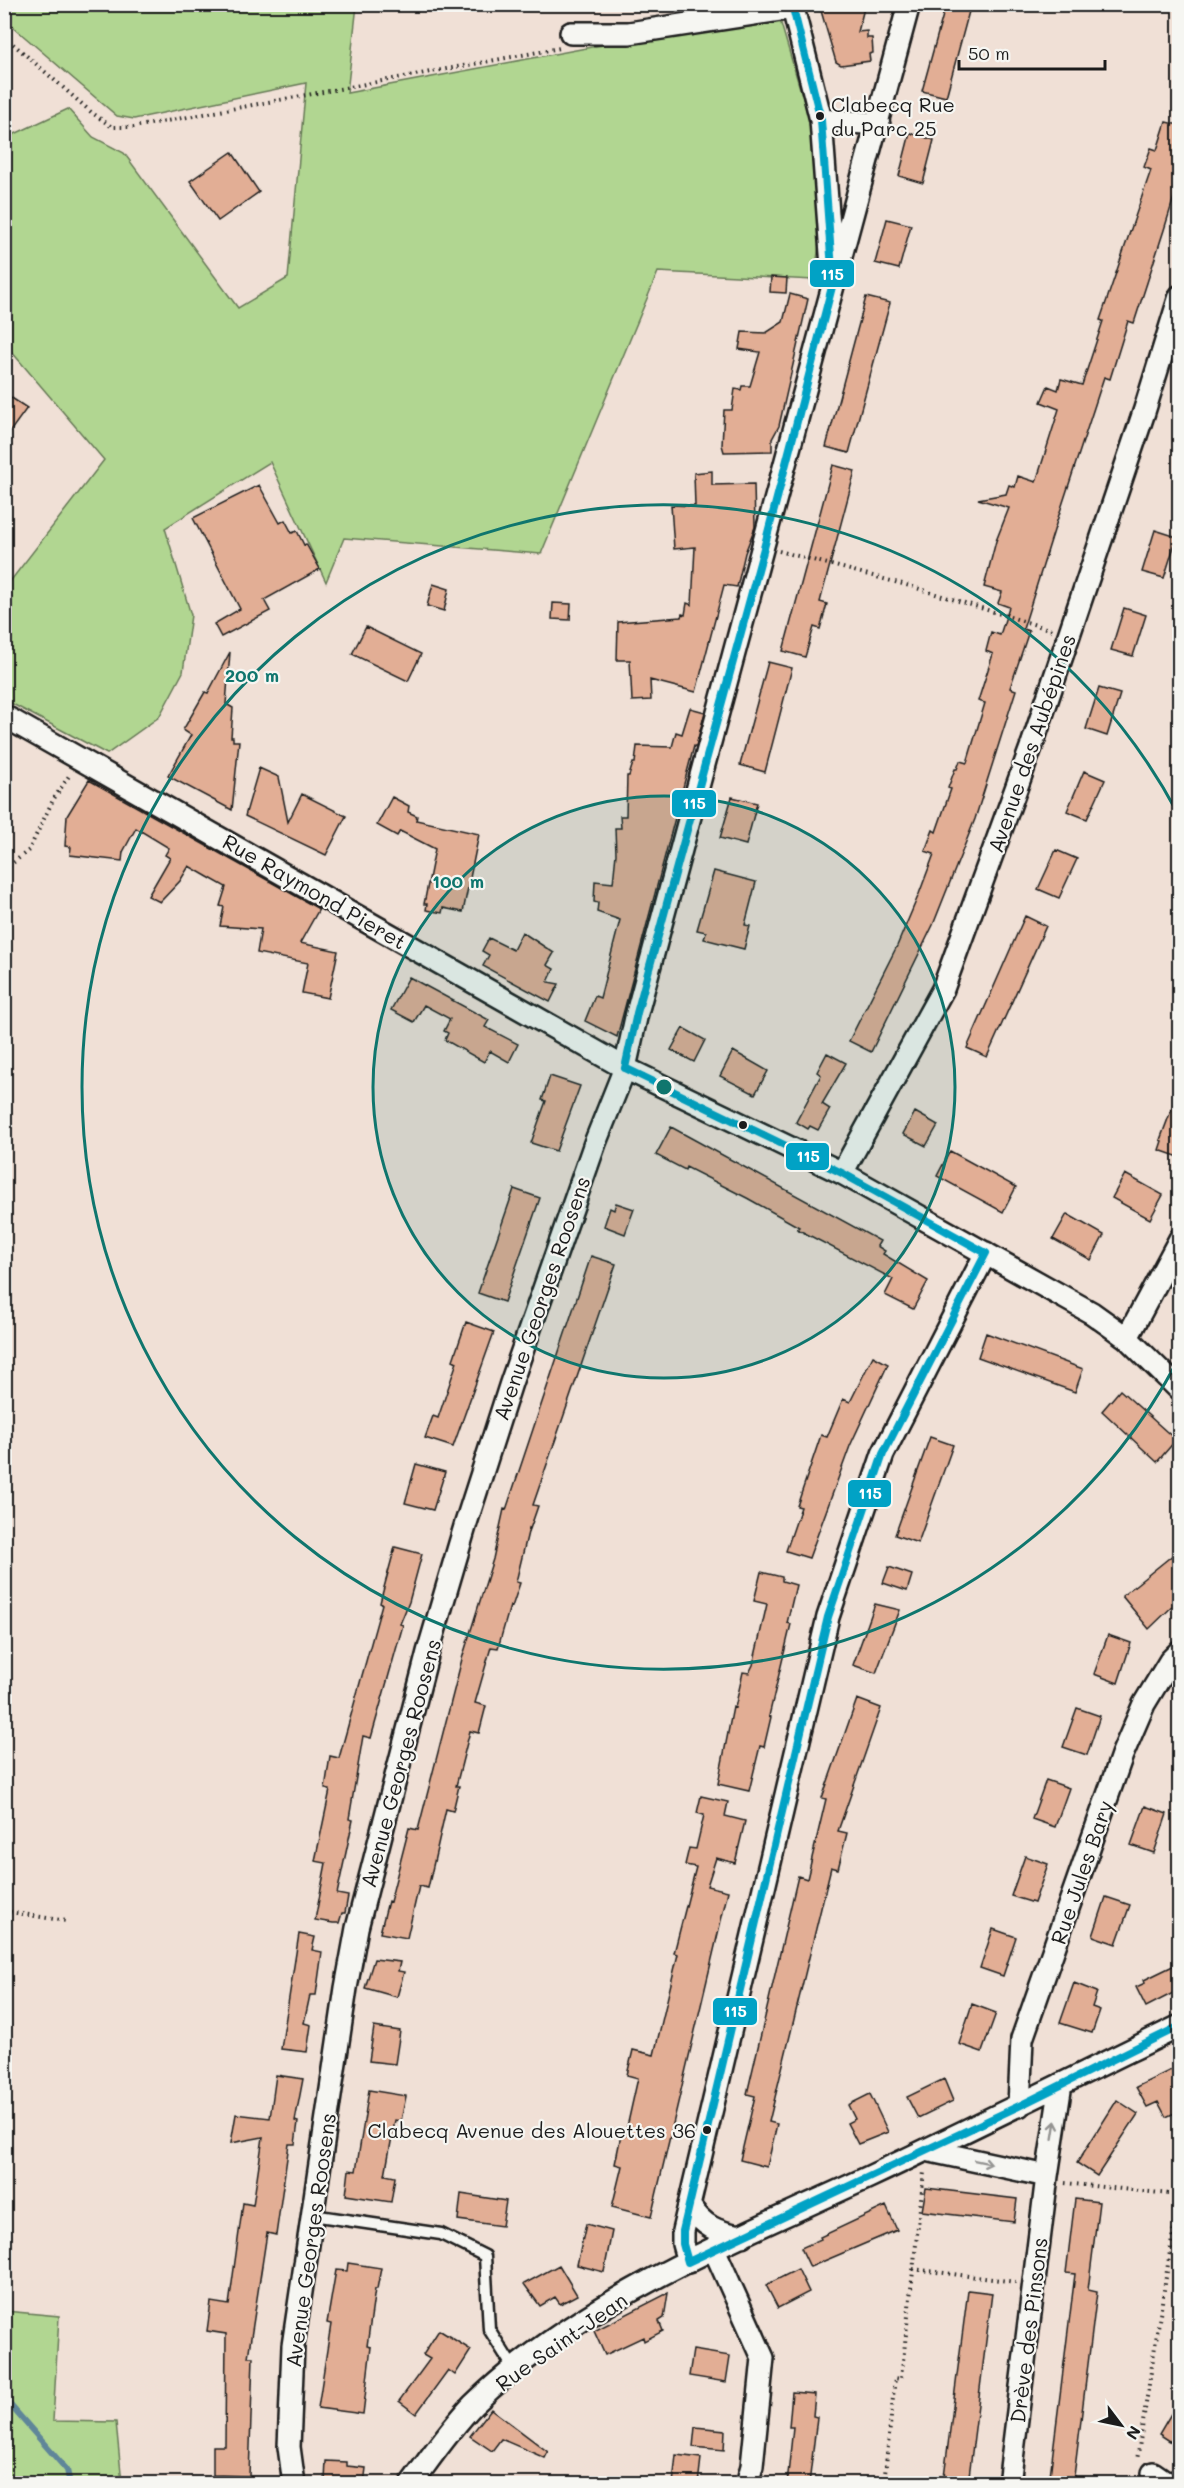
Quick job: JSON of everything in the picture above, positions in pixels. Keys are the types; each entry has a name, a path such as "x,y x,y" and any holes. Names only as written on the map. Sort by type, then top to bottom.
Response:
{"street":[{"name":"Avenue Georges Roosens","path":"294,2484 289,2447 293,2346 357,1928 428,1652 511,1383 595,1143 625,1068 640,1002 764,548 833,283 879,124 909,4"},
{"path":"571,33 629,33 792,6 821,120 833,283"},
{"path":"821,120 879,124"},
{"name":"Avenue des Aubépines","path":"842,1173 943,989 1033,742 1140,423 1179,296"},
{"name":"Rue Raymond Pieret","path":"4,716 625,1068 842,1173 1092,1313 1127,1338 1179,1390"},
{"path":"1127,1338 1179,1239"},
{"path":"688,2262 683,2244 683,2231 828,1617 883,1454 986,1253"},
{"name":"Rue Jules Bary","path":"1019,2106 1022,2039 1087,1853 1122,1755 1144,1704 1170,1661 1179,1651"},
{"name":"Rue Saint-Jean","path":"411,2484 440,2443 473,2406 514,2369 591,2314 714,2249 1019,2106 1179,2026"},
{"name":"Drève des Pinsons","path":"1009,2484 1061,2084"},
{"path":"926,2150 1047,2178"},
{"path":"689,2205 708,2227 722,2234 742,2236"},
{"path":"714,2249 763,2358 752,2466 747,2484"}],"lane":[{"path":"312,2215 441,2234 484,2256 489,2329 514,2369"}],"path":[{"path":"4,36 91,112 112,127 134,127 573,45 571,33"},
{"path":"764,548 910,585 1069,635"},
{"path":"4,870 29,850 53,800 81,758"},
{"path":"4,1911 66,1921"},
{"path":"884,2484 895,2378 901,2379 926,2150"},
{"path":"1047,2178 1179,2195 1153,2473"},
{"path":"913,2269 1034,2284"}],"green space":[{"path":"5,5 357,5 347,93 597,46 780,20 811,126 822,224 814,280 658,272 541,554 344,538 326,582 270,462 165,528 191,615 183,672 159,717 107,754 5,700 5,588 104,460 5,344 4,139 68,109 93,137 124,153 238,308 288,278 306,83 134,119 117,116 5,20"},
{"path":"5,2311 59,2316 53,2421 116,2422 122,2483 5,2483"}],"building":[{"path":"819,4 865,4 858,32 867,31 867,38 872,38 873,53 869,54 870,61 841,65 836,62"},
{"path":"946,4 971,4 946,97 922,91"},
{"path":"1166,122 1179,125 1179,181 1164,230 1134,323 1128,321 1110,379 1104,377 1056,524 1023,629 1029,631 1010,688 1016,690 975,819 933,925 871,1052 849,1041 897,946 934,854 925,851 933,830 936,832 951,789 948,788 955,769 960,761 967,763 985,703 978,701 993,654 986,651 991,632 1000,635 1009,607 998,603 1002,592 984,587 996,541 1009,508 978,499 1006,494 1009,485 1015,487 1018,476 1036,482 1059,409 1041,402 1048,386 1058,390 1061,379 1082,385 1103,321 1100,320 1151,170 1144,167 1151,148 1157,150"},
{"path":"910,133 934,140 923,183 899,176"},
{"path":"232,152 259,192 218,221 190,181"},
{"path":"887,219 911,225 899,269 875,263"},
{"path":"771,277 787,278 786,293 770,292"},
{"path":"790,294 808,299 779,426 772,439 772,451 724,452 722,445 724,410 732,410 735,389 741,390 742,386 750,386 760,352 739,349 742,332 766,333 783,322"},
{"path":"866,297 890,303 849,453 826,447"},
{"path":"4,393 27,408 4,440"},
{"path":"833,465 855,471 820,602 827,604 820,629 814,627 805,657 783,651"},
{"path":"712,471 712,485 754,484 755,527 745,553 737,587 724,585 696,692 650,680 651,700 632,701 630,660 617,660 618,622 681,617 682,614 685,615 687,603 692,605 695,547 674,549 671,505 695,506 694,473"},
{"path":"259,485 280,523 285,520 292,533 297,531 320,569 264,600 270,611 221,637 214,624 240,609 193,518"},
{"path":"1155,530 1177,537 1164,578 1142,572"},
{"path":"433,584 449,589 444,611 427,606"},
{"path":"553,603 571,604 570,620 552,619"},
{"path":"1124,608 1146,615 1133,656 1111,650"},
{"path":"366,627 421,654 408,681 352,654"},
{"path":"230,652 226,704 233,708 231,737 233,741 239,741 232,810 168,776 191,735 183,730 205,692 208,693"},
{"path":"768,662 792,668 765,772 740,765"},
{"path":"1099,688 1120,694 1107,736 1086,729"},
{"path":"690,708 705,712 617,1037 585,1021 595,996 600,998 620,920 597,912 598,903 594,902 595,881 613,883 616,854 615,828 621,828 620,816 626,816 627,776 635,763 637,746 672,747 676,732 682,734"},
{"path":"259,768 279,777 288,822 302,794 346,816 326,855 245,816"},
{"path":"1084,771 1105,780 1087,819 1067,811"},
{"path":"89,780 319,909 300,943 338,951 328,998 302,993 308,963 257,953 261,929 220,926 224,907 220,906 226,887 189,866 180,881 160,902 148,896 170,858 165,855 169,848 136,828 123,852 122,861 70,855 71,847 65,846 67,816"},
{"path":"392,797 409,806 408,812 417,816 416,820 479,834 463,912 443,908 442,913 426,910 427,904 424,904 435,849 400,831 397,836 377,825"},
{"path":"732,797 757,803 746,845 720,838"},
{"path":"1056,850 1077,859 1059,898 1038,889"},
{"path":"714,871 756,882 745,925 750,926 744,949 704,939 706,932 697,930"},
{"path":"1025,916 1046,926 987,1057 967,1048"},
{"path":"522,932 554,953 547,965 554,969 548,982 559,984 550,1002 483,966 489,955 482,951 489,938 513,950"},
{"path":"409,977 489,1020 485,1027 518,1044 509,1062 490,1051 484,1062 445,1040 448,1033 444,1031 450,1019 424,1005 414,1022 391,1010"},
{"path":"683,1028 705,1040 694,1062 671,1050"},
{"path":"733,1051 768,1071 755,1094 720,1076"},
{"path":"827,1053 846,1063 822,1104 830,1109 818,1130 810,1126 808,1129 796,1122 821,1075 817,1072"},
{"path":"550,1076 580,1086 556,1151 531,1143 546,1101 542,1100"},
{"path":"1178,1092 1179,1157 1159,1150 1162,1141 1160,1140"},
{"path":"915,1112 938,1125 926,1146 903,1134"},
{"path":"671,1127 880,1241 877,1246 885,1251 883,1254 928,1281 913,1309 885,1295 893,1279 797,1229 799,1227 747,1198 686,1167 685,1170 656,1155"},
{"path":"950,1151 1016,1187 1003,1212 937,1176"},
{"path":"1125,1174 1163,1195 1150,1219 1112,1198"},
{"path":"514,1189 540,1198 504,1302 478,1293"},
{"path":"616,1203 634,1209 625,1234 604,1226 610,1208 614,1210"},
{"path":"1067,1214 1104,1235 1091,1260 1053,1239"},
{"path":"591,1256 616,1264 533,1505 538,1506 529,1528 516,1582 520,1583 512,1607 510,1606 498,1648 491,1647 475,1703 486,1706 479,1733 470,1731 456,1786 459,1786 453,1811 446,1809 428,1888 419,1886 407,1938 380,1933 409,1828 418,1830 462,1659 493,1559 504,1509 506,1510"},
{"path":"466,1322 494,1332 453,1447 425,1438 433,1416 438,1418 457,1362 453,1360"},
{"path":"986,1333 1083,1369 1075,1392 978,1357"},
{"path":"873,1356 888,1364 850,1446 809,1558 786,1551 801,1507 797,1506 821,1435 827,1437 843,1399 850,1402"},
{"path":"1120,1390 1176,1440 1157,1462 1102,1411"},
{"path":"930,1437 953,1445 918,1543 895,1535"},
{"path":"416,1464 445,1472 433,1510 405,1503"},
{"path":"395,1547 422,1554 409,1602 400,1624 403,1625 371,1738 363,1736 349,1819 353,1820 337,1894 348,1896 345,1913 342,1913 339,1923 315,1920 326,1863 315,1861 330,1790 325,1789 330,1756 339,1758 382,1604 380,1603"},
{"path":"1179,1550 1179,1600 1149,1629 1122,1596"},
{"path":"889,1567 912,1575 907,1591 883,1583"},
{"path":"761,1572 782,1577 782,1581 796,1585 787,1623 791,1624 769,1716 771,1717 764,1747 760,1746 749,1791 718,1784 733,1707 735,1708 743,1672 749,1673 753,1665 767,1604 754,1601"},
{"path":"875,1604 900,1610 876,1673 853,1665"},
{"path":"1108,1635 1131,1643 1118,1683 1094,1674"},
{"path":"857,1699 881,1708 838,1831 847,1833 838,1869 831,1867 769,2122 777,2124 767,2167 740,2160 755,2096 747,2094 798,1876 807,1879 826,1799 822,1798"},
{"path":"1077,1708 1100,1716 1087,1755 1063,1747"},
{"path":"1046,1780 1069,1788 1055,1827 1032,1819"},
{"path":"701,1796 728,1802 725,1816 745,1821 735,1863 716,1858 707,1886 728,1891 651,2217 612,2207 622,2166 615,2164 621,2135 625,2136 638,2078 627,2075 633,2050 654,2055 678,1954 674,1953 696,1867 685,1865 689,1848 696,1849 704,1815 697,1813"},
{"path":"1145,1806 1167,1814 1154,1853 1131,1845"},
{"path":"1025,1856 1048,1864 1034,1903 1011,1896"},
{"path":"1106,1897 1130,1905 1116,1944 1093,1936"},
{"path":"993,1929 1016,1937 1003,1976 980,1968"},
{"path":"299,1934 315,1937 312,1950 322,1952 316,1995 310,1995 304,2023 311,2025 307,2052 281,2049"},
{"path":"374,1959 400,1962 398,1971 404,1972 397,1997 365,1988"},
{"path":"1179,1963 1179,1990 1146,2007 1136,1987 1145,1983 1144,1980"},
{"path":"1074,1983 1097,1992 1092,2007 1100,2010 1092,2033 1060,2023"},
{"path":"972,2004 996,2013 982,2052 959,2044"},
{"path":"374,2027 400,2031 395,2064 369,2061"},
{"path":"1179,2066 1179,2111 1166,2117 1158,2102 1147,2107 1136,2087"},
{"path":"276,2075 303,2079 295,2121 298,2122 295,2144 289,2144 276,2235 267,2233 248,2357 253,2357 249,2476 213,2475 213,2446 225,2446 226,2334 207,2331 211,2302 229,2305 243,2203 253,2205 263,2137 231,2143 236,2114 270,2118"},
{"path":"944,2079 953,2101 918,2118 907,2097"},
{"path":"369,2090 406,2096 401,2121 395,2120 385,2175 395,2177 391,2202 346,2195 349,2170 356,2171"},
{"path":"870,2094 888,2132 858,2144 847,2123 855,2119 848,2105"},
{"path":"1117,2100 1138,2114 1097,2176 1077,2163"},
{"path":"926,2188 1017,2199 1014,2222 922,2211"},
{"path":"461,2194 506,2201 502,2226 458,2220"},
{"path":"1075,2199 1099,2202 1088,2290 1097,2292 1073,2484 1049,2484 1075,2274 1066,2273"},
{"path":"886,2206 897,2230 810,2267 801,2248"},
{"path":"586,2224 612,2231 604,2272 577,2265"},
{"path":"348,2263 381,2268 377,2289 375,2289 367,2346 371,2347 363,2414 318,2408 331,2324 327,2323 336,2270 347,2271"},
{"path":"559,2265 577,2295 560,2304 555,2297 540,2306 524,2284"},
{"path":"798,2269 809,2292 778,2308 766,2285"},
{"path":"968,2290 992,2293 968,2484 943,2484"},
{"path":"668,2293 664,2318 659,2321 663,2331 644,2341 643,2337 605,2355 594,2331"},
{"path":"439,2330 471,2350 455,2375 448,2370 416,2414 399,2401 430,2359 423,2355"},
{"path":"693,2350 730,2356 726,2382 689,2376"},
{"path":"792,2392 815,2394 813,2416 817,2417 809,2484 787,2484 793,2427 789,2427"},
{"path":"1179,2400 1179,2447 1159,2434"},
{"path":"491,2409 548,2452 545,2458 501,2439 492,2451 470,2436"},
{"path":"695,2427 725,2430 724,2450 693,2447"},
{"path":"676,2455 701,2458 698,2484 673,2484"},
{"path":"326,2461 347,2462 347,2466 366,2468 364,2484 333,2484 333,2482 325,2481"}],"waterway":[{"path":"4,2398 67,2470 70,2484"}],"transit line":[{"name":"115","path":"625,1068 637,1013 764,548 833,283 821,120 792,4"},
{"name":"115","path":"625,1068 842,1173 986,1253"},
{"name":"115","path":"986,1253 883,1454 828,1617 683,2231 683,2244 688,2262 1019,2106 1180,2026"}],"place":[{"name":"Clabecq Rue du Parc 25","path":"820,116"},
{"name":"Clabecq Avenue des Alouettes 36","path":"707,2130"}]}
